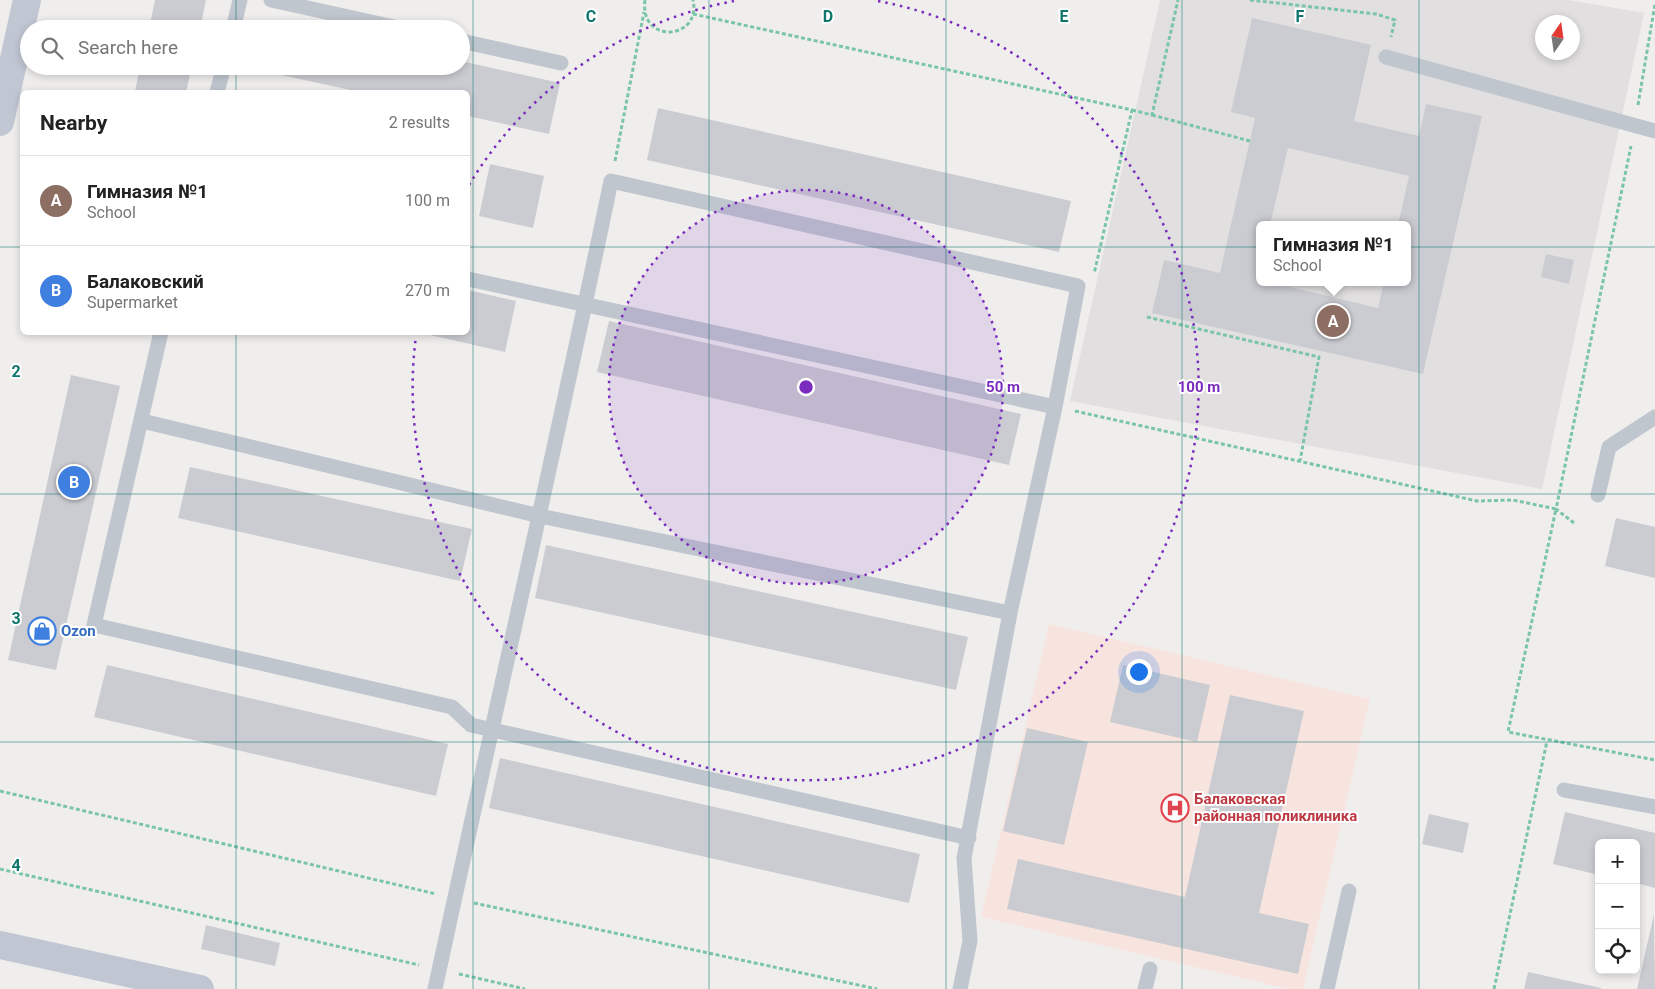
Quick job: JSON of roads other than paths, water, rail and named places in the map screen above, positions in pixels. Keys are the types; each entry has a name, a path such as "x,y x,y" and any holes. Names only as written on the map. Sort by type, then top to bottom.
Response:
{"main road":[{"path":"23,20 28,0"},
{"path":"0,122 20,35"},
{"path":"0,945 200,989"}],"lane":[{"path":"235,20 240,0"},
{"path":"271,0 362,20"},
{"path":"470,43 561,63"},
{"path":"1386,57 1655,131"},
{"path":"218,90 222,75"},
{"path":"435,989 540,516 611,181 1078,286 1055,407 1010,613 964,858 970,941 960,989"},
{"path":"470,279 1055,407"},
{"path":"160,335 94,625 452,707 471,725 969,838"},
{"path":"1598,495 1610,448 1655,417"},
{"path":"142,421 540,516 1010,613"},
{"path":"1564,790 1655,808"},
{"path":"1327,989 1349,891"},
{"path":"1145,989 1150,969"}],"place":[{"name":"Гимназия №1","path":"1333,321"},
{"name":"Балаковский","path":"74,482"},
{"name":"Ozon","path":"42,631"},
{"name":"Балаковская районная поликлиника","path":"1175,808"}]}
